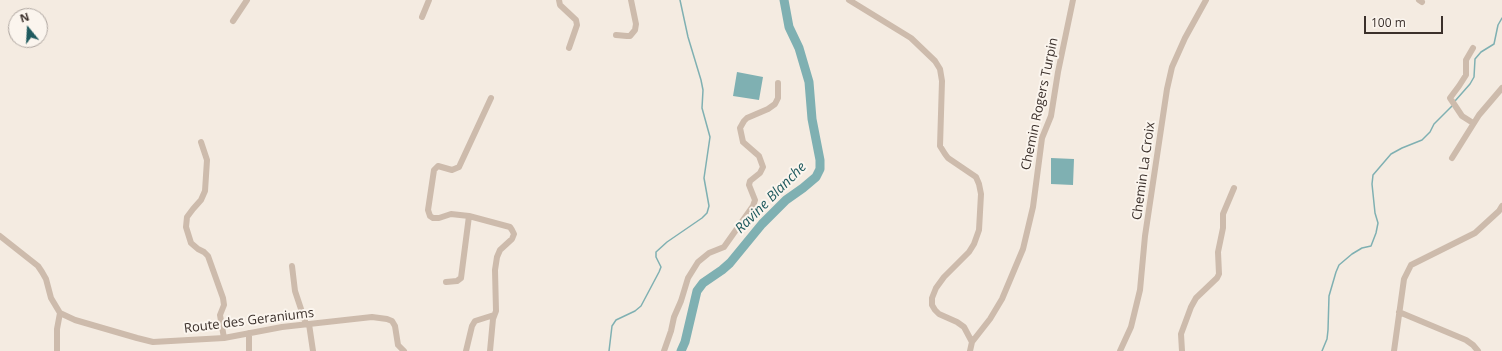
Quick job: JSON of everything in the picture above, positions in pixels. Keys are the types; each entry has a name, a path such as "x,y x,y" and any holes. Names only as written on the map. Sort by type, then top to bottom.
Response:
{"street":[{"path":"233,21 247,0"},
{"path":"422,17 429,0"},
{"path":"559,0 560,5 576,20 577,25 569,48"},
{"path":"616,35 630,36 635,30 636,24 631,0"},
{"path":"850,0 911,38 935,61 940,69 942,81 940,146 948,158 976,177 981,194 979,230 974,244 969,252 944,277 936,288 932,298 932,305 939,314 957,322 964,327 972,342 970,351"},
{"name":"Chemin Rogers Turpin","path":"972,342 990,319 1002,299 1023,249 1033,207 1042,138 1051,116 1058,72 1073,0"},
{"name":"Chemin La Croix","path":"1120,351 1131,327 1140,290 1145,236 1167,89 1172,67 1185,38 1206,0"},
{"path":"1445,103 1466,75 1466,60 1473,48"},
{"path":"664,351 688,278 698,262 709,253 724,247 754,206 755,200 749,185 750,181 760,173 763,167 759,156 743,142 740,128 747,118 768,109 774,104 778,98 778,83"},
{"path":"1452,158 1473,123 1502,88"},
{"path":"490,351 494,315 495,270 497,257 500,250 512,239 514,234 510,227 469,216 451,214 439,218 433,218 430,216 428,210 434,170 438,166 452,170 459,167 491,98"},
{"path":"1450,98 1462,116 1473,123"},
{"path":"201,142 206,160 205,192 201,200 187,217 186,227 191,243 208,256 224,300 224,305 220,315 224,338"},
{"path":"1182,351 1181,334 1191,307 1196,298 1217,278 1218,246 1223,228 1223,214 1234,188"},
{"path":"1394,351 1404,279 1411,265 1475,233 1499,211 1502,206"},
{"path":"446,282 457,281 461,278 469,216"},
{"path":"0,236 38,266 46,279 52,298 60,314 57,329 57,351"},
{"path":"292,266 295,291 308,324 313,351"},
{"path":"1399,312 1466,340 1478,351"},
{"name":"Route des Geraniums","path":"60,314 75,320 153,342 224,338 282,327 372,317 387,319 394,324 397,348 404,351"},
{"path":"466,351 472,326 475,321 494,315"},
{"path":"249,333 249,351"}],"water":[{"path":"737,72 763,77 759,100 733,96"},
{"path":"1051,158 1074,159 1073,185 1051,184"}],"waterway":[{"path":"609,351 612,326 616,320 635,311 641,306 659,272 661,267 656,257 656,252 667,242 702,218 707,213 709,206 704,178 710,137 702,108 703,90 701,80 688,37 680,0"},
{"name":"Ravine Blanche","path":"681,351 685,342 697,291 703,283 730,263 762,224 786,200 816,177 820,169 820,160 812,119 809,82 799,48 789,27 784,0"},
{"path":"1455,101 1470,84 1474,77 1475,59 1481,52 1494,44 1498,25 1502,18"},
{"path":"1322,351 1327,339 1329,296 1339,265 1362,248 1371,246 1376,233 1378,223 1375,213 1372,184 1373,175 1391,154 1422,140 1430,132 1434,124 1452,106"}]}
